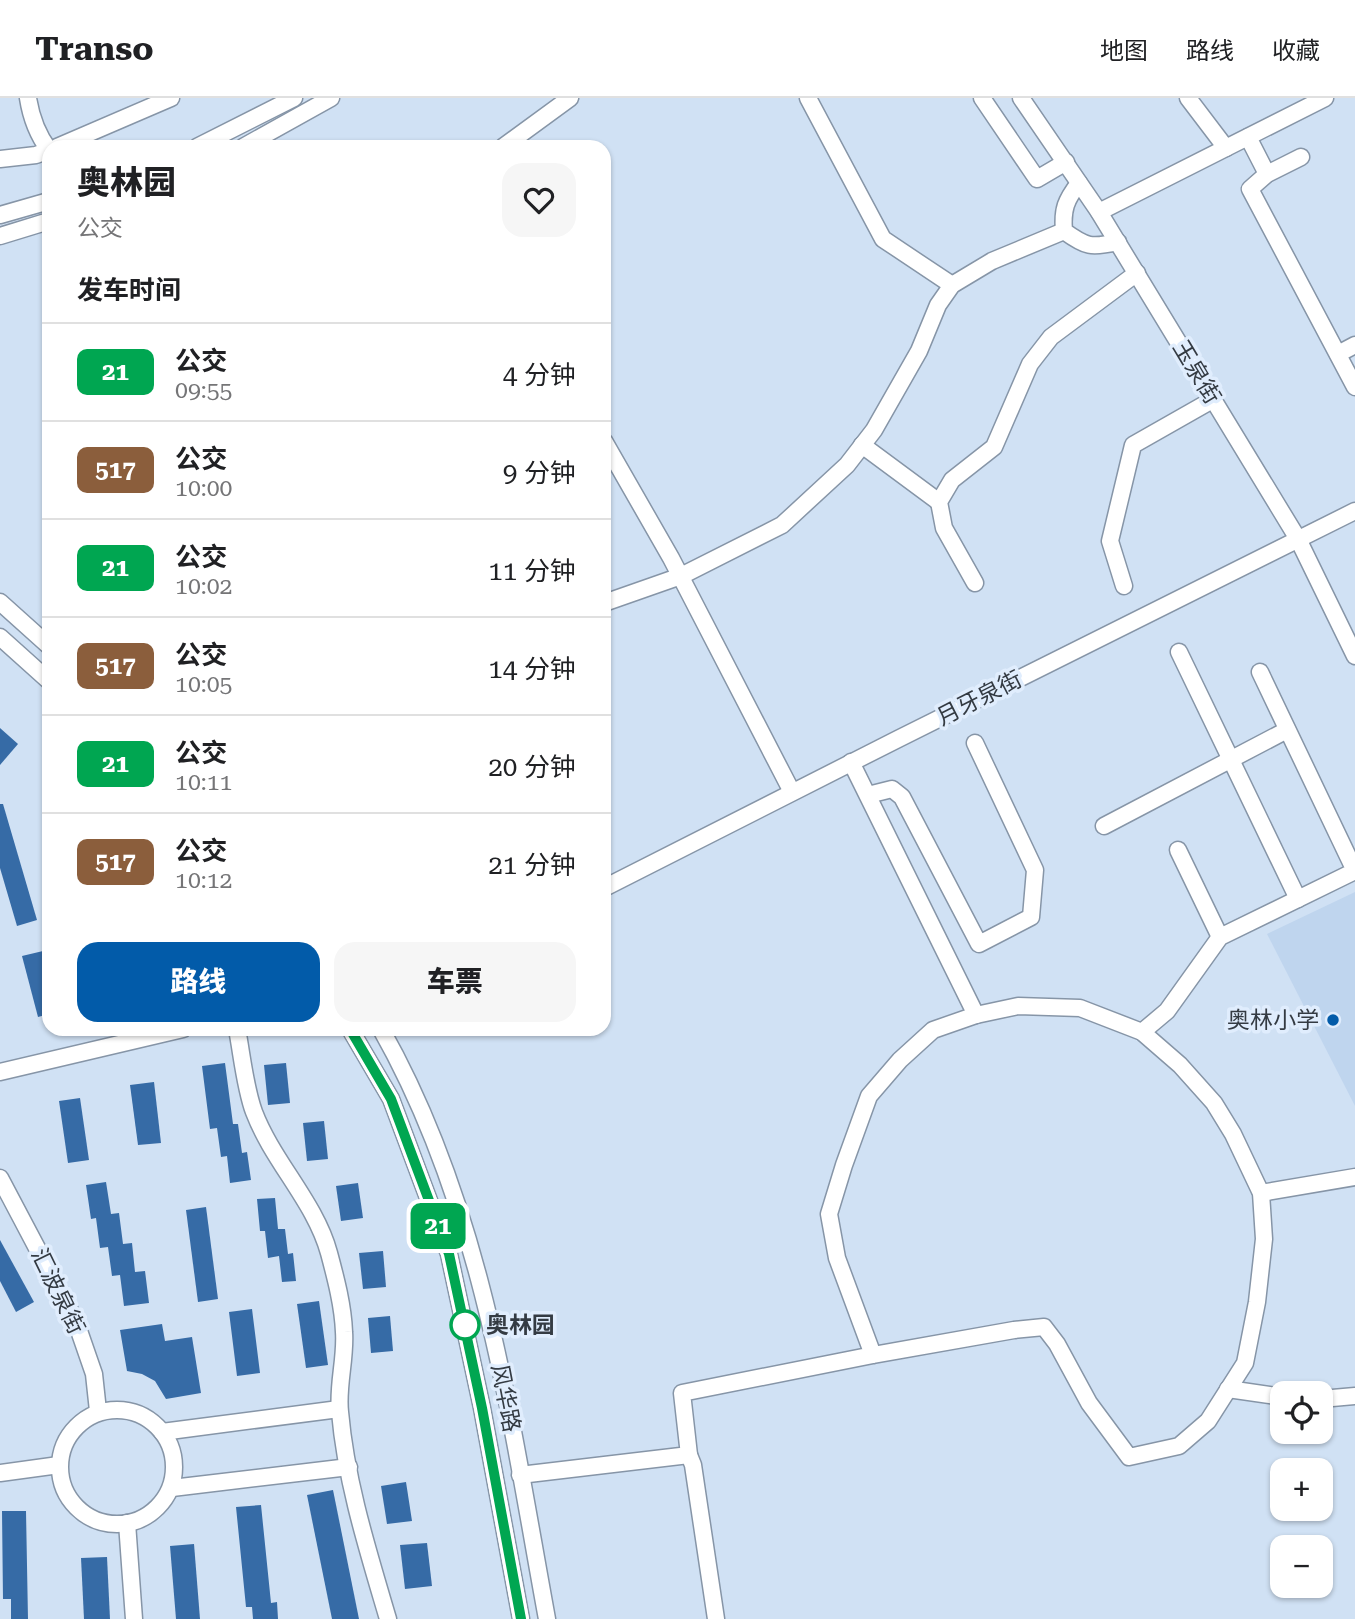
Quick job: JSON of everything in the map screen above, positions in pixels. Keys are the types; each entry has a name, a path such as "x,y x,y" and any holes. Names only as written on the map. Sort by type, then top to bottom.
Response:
{"street":[{"path":"27,98 31,116 42,140"},
{"path":"73,140 171,98"},
{"path":"211,140 294,98"},
{"path":"256,140 331,98"},
{"path":"513,140 570,98"},
{"path":"808,98 883,239 952,285"},
{"path":"982,98 1037,179 1066,162"},
{"name":"玉泉街","path":"1021,98 1100,212 1298,538 1355,656"},
{"path":"1188,98 1226,148"},
{"path":"1100,212 1325,98"},
{"path":"1248,137 1267,174"},
{"path":"0,159 42,153"},
{"path":"1301,157 1267,174 1250,189 1355,387"},
{"path":"1079,183 1069,197 1062,215 1064,231 1083,245 1097,247 1118,242"},
{"path":"0,215 42,203"},
{"path":"0,236 42,223"},
{"path":"611,601 681,576 782,525 847,465 874,430 919,351 938,305 952,285 992,261 1064,231"},
{"path":"975,583 944,528 939,502 952,480 993,447 1030,365 1051,337 1137,273"},
{"path":"1338,354 1355,345"},
{"path":"1124,586 1110,541 1133,445 1213,399"},
{"path":"862,445 939,502"},
{"path":"611,453 681,576 792,792"},
{"name":"月牙泉街","path":"611,884 1355,511"},
{"path":"0,602 42,640"},
{"path":"0,637 42,675"},
{"path":"1179,652 1298,899"},
{"path":"1142,1032 1167,1011 1220,937 1355,872 1260,672"},
{"path":"1104,826 1287,730"},
{"path":"868,795 892,789 902,797 979,944 1031,917 1035,870 975,743"},
{"path":"851,762 976,1016"},
{"path":"1178,850 1220,937"},
{"path":"716,1619 693,1465 689,1455 682,1393 873,1355 1044,1327 1089,1404 1129,1457 1179,1446 1208,1420 1245,1363 1257,1302 1264,1239 1261,1193 1233,1134 1214,1103 1180,1065 1142,1032 1080,1008 1017,1006 933,1030 900,1060 869,1096 829,1214 837,1258 873,1355"},
{"path":"0,1072 153,1036"},
{"path":"238,1036 254,1112 283,1167 305,1200 328,1250 344,1332 339,1409 367,1550 388,1619"},
{"path":"353,1036 391,1099 449,1254 482,1408 521,1619"},
{"name":"风华路","path":"385,1036 407,1075 439,1151 494,1334 547,1619"},
{"path":"414,1161 424,1149 439,1151"},
{"path":"1261,1193 1355,1177"},
{"name":"汇波泉街","path":"0,1178 76,1322 94,1374 98,1411"},
{"path":"1228,1389 1270,1395"},
{"path":"1333,1398 1355,1396"},
{"path":"162,1432 339,1409"},
{"path":"130,1410 149,1419 162,1432 171,1449 174,1467 172,1488 156,1509 142,1518 112,1524 97,1521 71,1502 63,1487 59,1465 62,1446 80,1421 98,1411 130,1410"},
{"path":"520,1475 689,1455"},
{"path":"0,1473 59,1465"},
{"path":"172,1488 349,1467"},
{"path":"127,1523 134,1619"}],"shaded area":[{"name":"奥林小学","path":"1355,892 1355,1106 1267,934"}],"building":[{"path":"0,728 18,744 0,765"},
{"path":"0,804 3,804 37,920 17,926 0,868"},
{"path":"42,951 42,1016 38,1017 22,956"},
{"path":"225,1063 233,1124 238,1124 242,1153 247,1152 251,1180 230,1183 227,1156 221,1157 217,1128 210,1129 202,1066"},
{"path":"286,1063 290,1103 268,1105 264,1065"},
{"path":"154,1082 161,1143 138,1145 130,1085"},
{"path":"80,1098 89,1160 68,1163 59,1101"},
{"path":"324,1121 328,1159 307,1161 303,1123"},
{"path":"106,1182 111,1214 119,1213 123,1244 132,1243 135,1272 145,1271 149,1303 124,1306 120,1275 112,1276 108,1247 100,1248 96,1218 91,1219 86,1185"},
{"path":"358,1183 363,1218 341,1221 336,1186"},
{"path":"275,1198 278,1229 285,1229 288,1254 293,1253 296,1281 282,1282 279,1256 268,1258 265,1231 260,1231 257,1199"},
{"path":"206,1207 218,1299 198,1302 186,1210"},
{"path":"0,1240 34,1302 16,1312 0,1281"},
{"path":"383,1251 386,1287 363,1289 359,1253"},
{"path":"319,1301 328,1365 306,1368 297,1304"},
{"path":"252,1309 260,1373 237,1376 229,1312"},
{"path":"390,1316 393,1351 371,1353 368,1318"},
{"path":"162,1324 165,1341 192,1337 201,1393 166,1399 155,1381 142,1374 127,1371 120,1330"},
{"path":"406,1482 412,1521 387,1524 381,1486"},
{"path":"333,1490 359,1619 332,1619 307,1495"},
{"path":"261,1505 271,1603 277,1602 278,1619 253,1619 252,1607 246,1607 236,1507"},
{"path":"2,1511 26,1511 28,1619 11,1619 11,1599 3,1599"},
{"path":"427,1543 432,1586 405,1589 400,1545"},
{"path":"194,1544 200,1619 176,1619 170,1546"},
{"path":"107,1557 110,1619 84,1619 81,1558"}],"bus line":[{"name":"21","path":"354,1036 391,1099 449,1254 468,1337 521,1619"}],"place":[{"name":"奥林小学","path":"1333,1020"},
{"name":"奥林园","path":"465,1325"}]}
